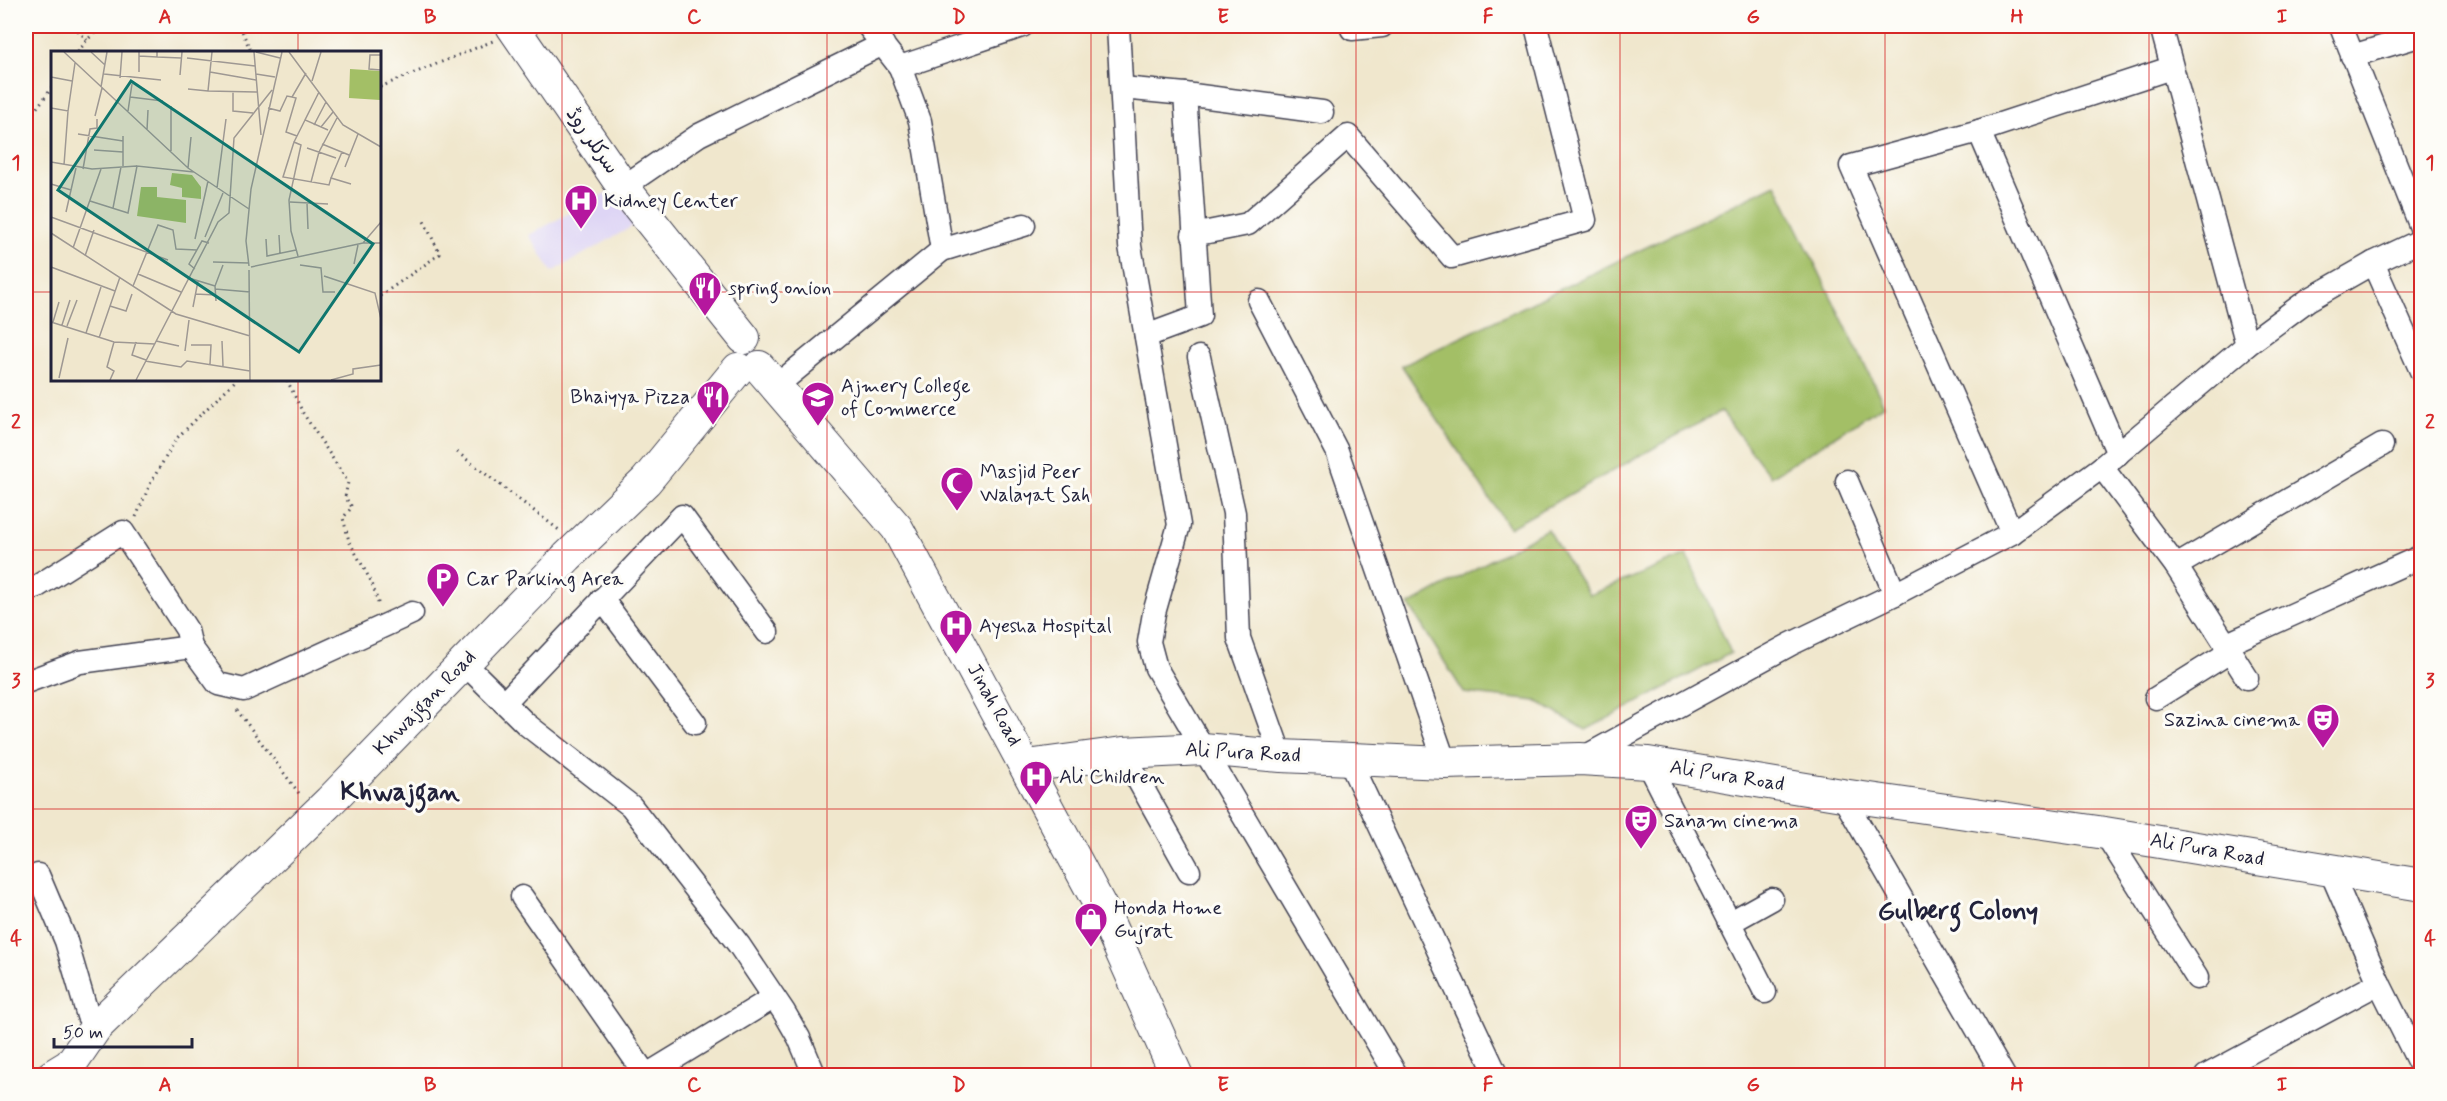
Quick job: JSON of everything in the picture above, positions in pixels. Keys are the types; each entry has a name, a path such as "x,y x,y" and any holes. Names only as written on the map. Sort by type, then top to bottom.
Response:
{"street":[{"path":"868,26 900,67 920,121 942,250"},
{"path":"900,67 1022,26"},
{"path":"1118,26 1130,246 1179,525 1149,642 1156,668 1397,1076"},
{"path":"1352,29 1382,26"},
{"path":"1193,235 1248,224 1348,136 1452,257 1585,220 1536,26"},
{"path":"2161,26 2247,345"},
{"path":"2342,26 2421,230"},
{"name":"سرکلر روڈ","path":"514,29 623,187 744,338 732,346 730,360 758,374"},
{"path":"2352,56 2421,35"},
{"path":"623,187 699,135 883,44"},
{"path":"2012,533 1851,166 1979,131 2172,68"},
{"path":"1122,88 1322,112"},
{"path":"1146,336 1200,316 1185,94"},
{"path":"1979,131 2110,461 2247,678"},
{"path":"758,374 942,250 1024,225"},
{"path":"1580,759 1791,644 1895,594 2012,533 2110,461 2247,345 2308,300 2373,263 2421,240"},
{"path":"2373,263 2421,373"},
{"path":"1259,301 1337,451 1445,764"},
{"path":"1199,357 1234,513 1239,638 1281,756"},
{"name":"Khwajgan Road","path":"64,1072 96,1027 315,814 580,545 758,374"},
{"name":"Jinah Road","path":"758,374 897,528 1104,913 1177,1076"},
{"path":"2176,566 2382,445"},
{"path":"1847,481 1895,594"},
{"path":"504,703 682,516 767,632"},
{"path":"36,587 123,532 187,630 191,647 218,684 244,690 412,613"},
{"path":"2156,698 2228,649 2421,556"},
{"path":"602,599 695,723"},
{"path":"26,682 80,662 191,647"},
{"path":"464,663 526,723 631,806 738,945 799,1038 815,1076"},
{"name":"Ali Pura Road","path":"1027,766 1123,753 1203,748 1281,756 1445,764 1580,759 1648,763 1842,795 2105,833 2421,885"},
{"path":"1123,753 1189,871"},
{"path":"1348,758 1497,1076"},
{"path":"1648,763 1765,992"},
{"path":"1842,795 2004,1076"},
{"path":"2105,833 2198,978"},
{"path":"2331,872 2379,983 2421,1070"},
{"path":"39,875 66,941 88,1016 96,1027"},
{"path":"522,897 646,1075 773,998"},
{"path":"1729,923 1772,899"},
{"path":"2206,1076 2379,983"}],"path":[{"path":"74,26 87,40"},
{"path":"79,51 102,26"},
{"path":"240,26 251,51"},
{"path":"381,87 514,29"},
{"path":"26,122 51,89"},
{"path":"381,295 440,254 423,219"},
{"path":"123,532 135,518 151,482 177,438 235,381"},
{"path":"287,381 303,413 348,482 345,497 352,507 343,518 349,541 372,583 384,625"},
{"path":"457,452 580,545"},
{"path":"218,684 315,814"}],"shaded area":[{"name":"Kidney Center","path":"612,190 633,226 552,272 529,235"}],"green space":[{"path":"1776,184 1884,405 1771,477 1721,411 1509,528 1402,366"},
{"path":"1547,529 1589,595 1687,555 1731,653 1586,730 1536,701 1464,693 1409,605"}],"place":[{"name":"Kidney Center","path":"581,230"},
{"name":"spring onion","path":"705,317"},
{"name":"Bhaiyya Pizza","path":"713,426"},
{"name":"Ajmery College of Commerce","path":"818,427"},
{"name":"Masjid Peer Walayat Sah","path":"957,512"},
{"name":"Car Parking Area","path":"443,608"},
{"name":"Ayesha Hospital","path":"956,655"},
{"name":"Sazina cinema","path":"2323,749"},
{"name":"Ali Children","path":"1036,806"},
{"name":"Sanam cinema","path":"1641,850"},
{"name":"Honda Home Gujrat","path":"1091,948"}],"district":[{"name":"Khwajgan","path":"400,793"},
{"name":"Gulberg Colony","path":"1958,912"}]}
